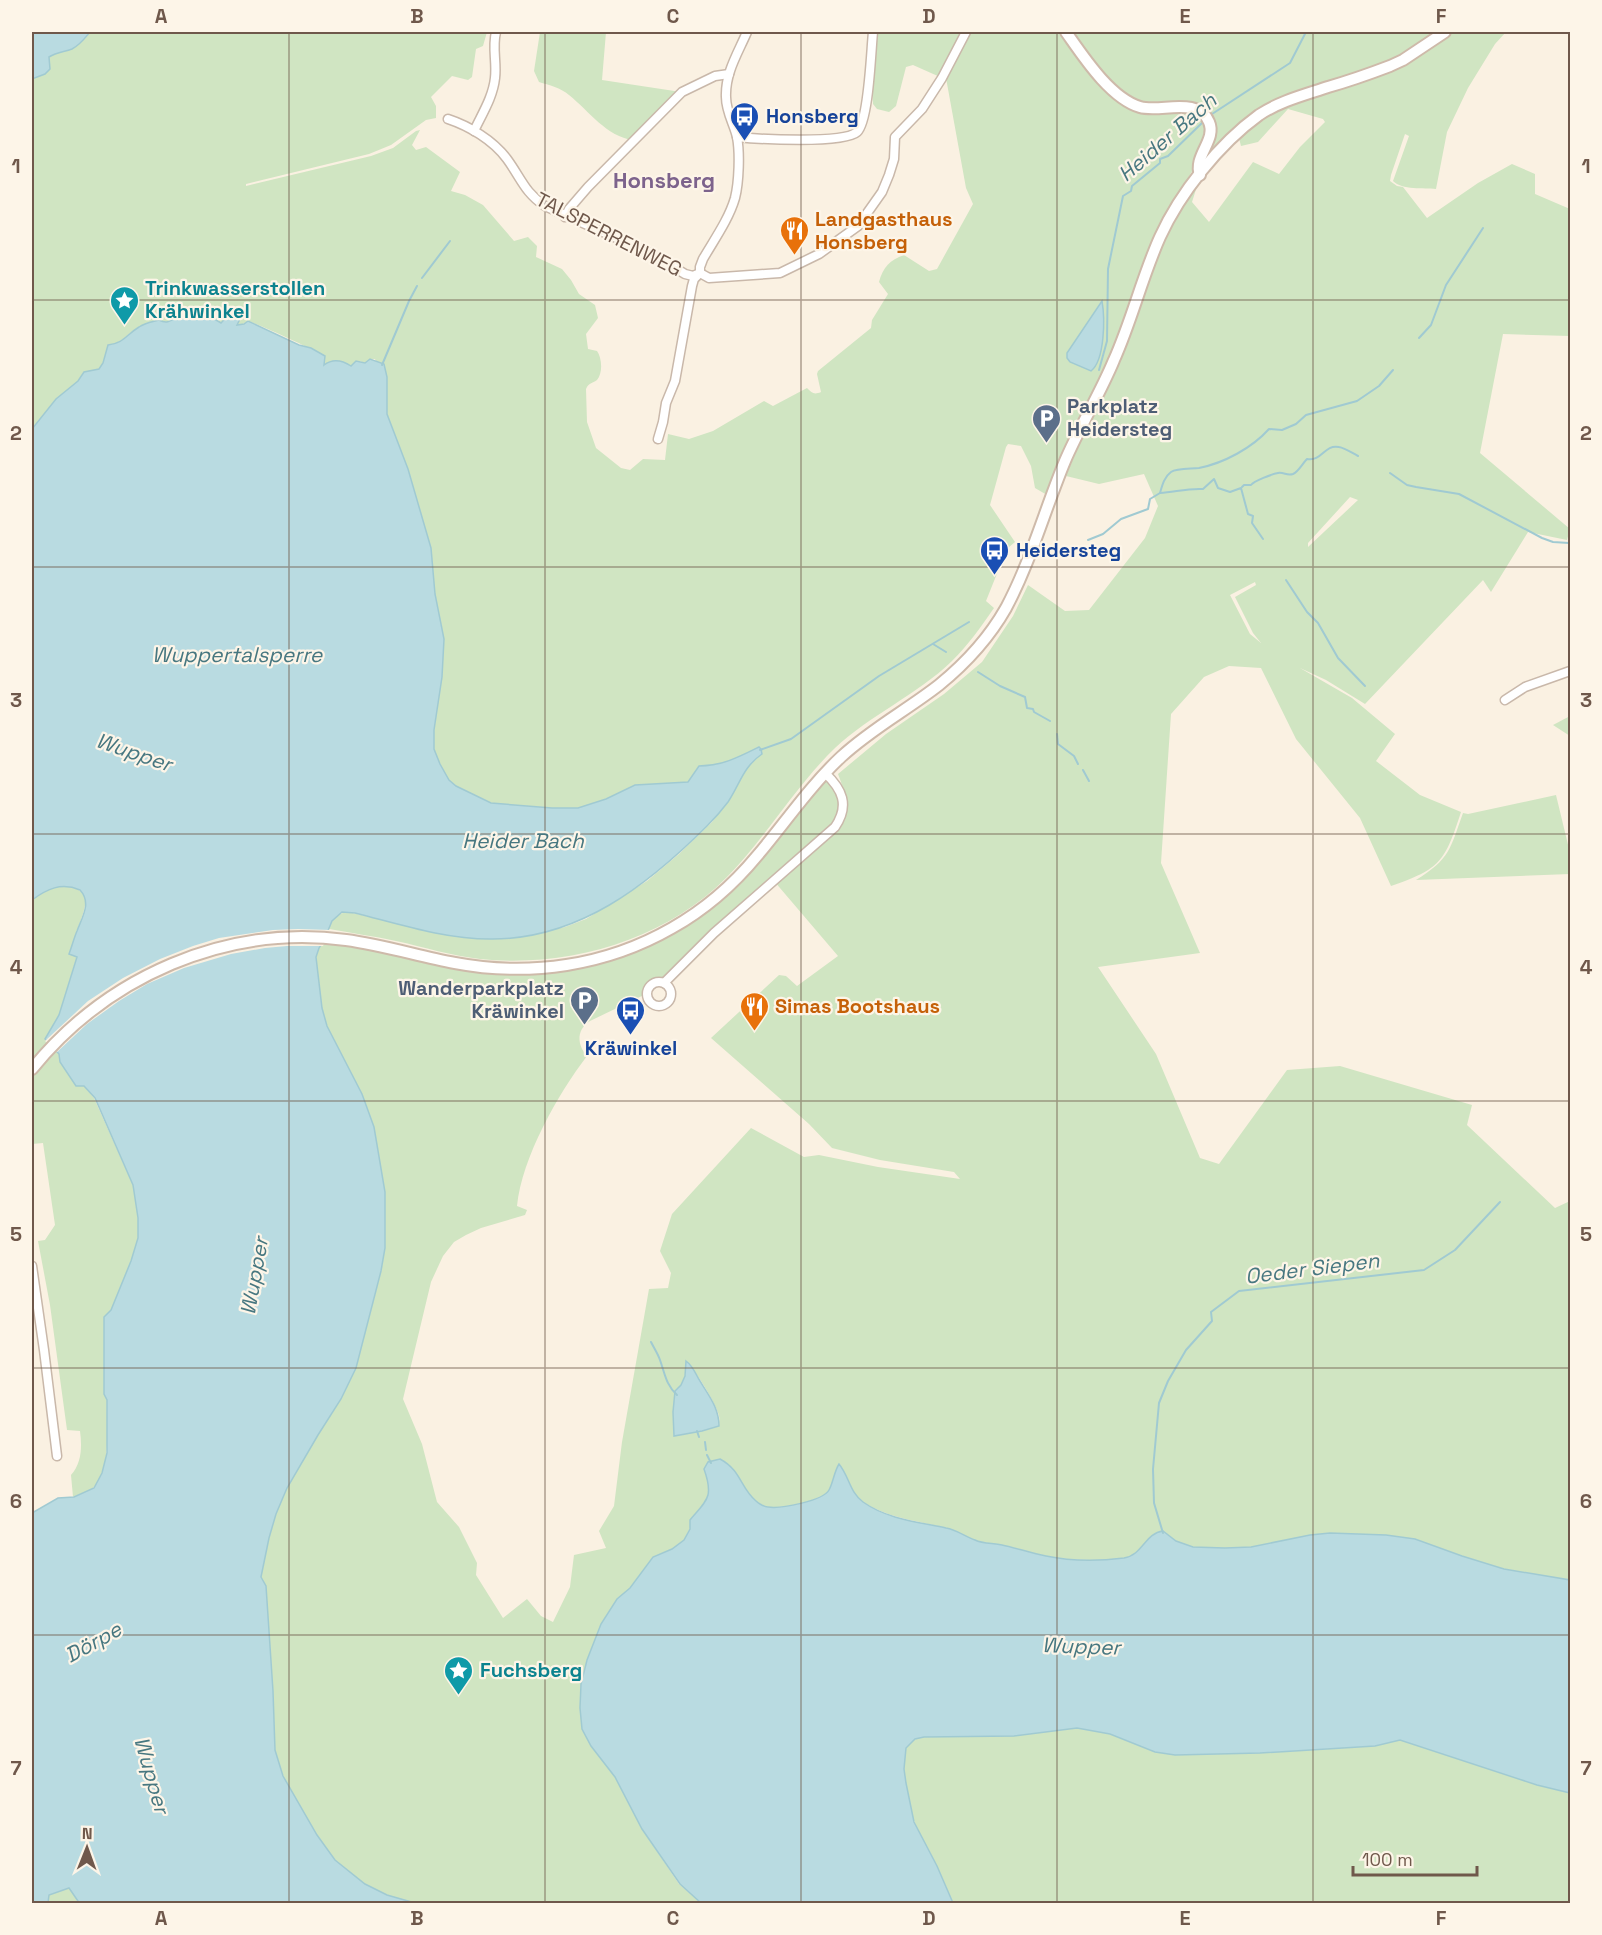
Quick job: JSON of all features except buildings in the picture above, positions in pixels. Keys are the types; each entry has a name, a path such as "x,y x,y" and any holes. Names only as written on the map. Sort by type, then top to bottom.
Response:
{"main road":[{"path":"1066,32 1094,70 1129,102 1146,108 1188,107 1206,118 1210,133 1198,164 1200,174"},
{"path":"32,1069 81,1018 116,992 146,975 185,958 224,946 271,939 317,938 358,942 451,963 500,969 542,969 595,960 625,950 682,922 724,890 758,856 805,795 843,755 954,673 971,656 997,622 1021,576 1072,445 1114,361 1160,236 1180,201 1200,174 1233,137 1276,105 1390,66 1445,32"}],"street":[{"path":"474,131 493,91 495,78 493,44 496,32"},
{"path":"658,440 666,403 675,381 694,279 700,273 703,259 735,198 737,137 727,106 726,87 729,74 747,32"},
{"path":"737,137 831,138 857,132 866,111 873,32"},
{"name":"TALSPERRENWEG","path":"448,119 483,136 505,157 531,197 565,217 652,254 685,274 693,276 700,273 709,278 780,273 819,254 858,226 882,192 890,175 894,159 895,137 922,109 942,78 966,32"},
{"path":"565,217 588,187 682,92 715,76 729,74"},
{"path":"1505,700 1525,687 1570,671"},
{"path":"664,984 714,933 835,827 841,815 842,796 837,785 825,773"},
{"path":"32,1266 57,1456"}],"green space":[{"path":"90,32 487,32 483,46 476,49 472,77 468,80 452,76 431,97 436,106 436,118 426,120 391,145 369,154 246,184 246,186 371,156 393,148 420,130 412,145 416,150 426,147 460,172 451,191 465,195 483,205 514,241 528,237 537,246 536,257 562,269 579,294 595,305 598,318 586,334 588,349 597,351 601,370 597,380 589,384 586,389 587,422 596,448 621,468 630,470 643,459 665,460 668,434 689,439 713,431 764,401 773,406 807,388 813,393 821,392 818,371 871,328 872,320 888,294 879,282 888,265 904,255 929,271 937,269 973,204 966,188 946,78 968,32 1063,32 1123,100 1194,111 1208,126 1194,168 1164,218 1124,321 1109,367 1098,382 1074,430 1047,495 1035,488 1031,466 1021,446 1008,444 1006,447 990,505 1015,542 1002,553 998,571 986,601 994,608 963,649 938,673 863,725 835,748 820,763 727,877 702,899 674,918 613,945 580,954 513,961 480,959 329,929 336,917 348,912 443,933 488,939 524,936 565,927 586,919 647,881 679,854 712,822 753,760 749,752 725,762 699,766 688,782 606,799 578,808 491,803 456,786 449,780 434,749 444,639 435,594 431,548 408,469 387,414 387,388 375,359 370,359 365,363 359,361 351,366 324,365 322,357 317,353 248,321 239,325 226,317 221,323 216,320 177,315 169,322 159,320 141,326 121,340 108,345 99,369 84,372 78,381 56,399 32,429 32,79 45,74 49,57 75,47","holes":["1101,302 1103,336 1098,360 1067,353"]},
{"path":"540,32 606,32 602,80 681,92 633,140 624,138 607,129 566,93 539,82 534,71"},
{"path":"878,32 965,32 940,77 913,65 906,67 896,106 889,112 877,109 873,104 872,86"},
{"path":"1066,32 1445,32 1440,36 1447,32 1506,32 1495,44 1468,88 1447,132 1436,189 1407,187 1393,181 1409,136 1405,134 1390,181 1403,187 1427,218 1478,183 1512,164 1535,174 1535,194 1570,209 1570,336 1503,334 1480,453 1570,529 1567,540 1528,532 1491,592 1483,580 1365,704 1326,680 1300,668 1352,698 1395,734 1376,761 1420,795 1461,812 1445,852 1431,868 1391,886 1360,818 1296,739 1261,668 1229,666 1204,677 1171,714 1161,863 1200,953 1098,967 1156,1054 1200,1158 1219,1164 1287,1070 1340,1066 1472,1105 1467,1125 1555,1208 1570,1201 1570,1580 1504,1569 1415,1539 1386,1535 1330,1533 1251,1547 1225,1548 1193,1547 1176,1541 1163,1531 1152,1536 1136,1553 1124,1558 1085,1560 1055,1558 1002,1545 978,1542 950,1529 883,1512 859,1499 839,1465 831,1487 825,1494 800,1503 768,1507 753,1498 726,1463 720,1459 708,1462 704,1469 708,1486 707,1498 690,1520 690,1528 684,1540 672,1549 653,1557 629,1589 617,1599 601,1624 587,1660 581,1684 580,1708 582,1729 591,1746 615,1777 642,1829 679,1884 701,1903 415,1904 387,1895 365,1884 335,1860 317,1835 283,1776 275,1750 266,1586 261,1577 276,1514 287,1488 341,1399 356,1368 385,1248 385,1192 374,1127 362,1094 327,1026 322,1008 316,957 319,948 325,938 477,967 511,970 546,969 580,964 646,942 676,926 705,906 744,871 825,773 842,792 840,818 835,827 714,933 664,983 654,984 648,993 585,1025 580,1033 580,1042 587,1056 553,1107 526,1167 517,1206 527,1210 525,1215 481,1228 454,1242 443,1256 431,1282 403,1399 422,1444 437,1502 459,1527 477,1563 476,1575 503,1618 527,1599 541,1616 553,1622 570,1587 574,1555 606,1548 599,1531 614,1506 622,1442 649,1289 668,1288 671,1273 660,1251 672,1214 751,1128 804,1157 819,1155 878,1167 960,1179 954,1172 880,1160 832,1148 809,1124 711,1038 779,975 786,976 797,986 838,956 774,881 821,843 842,821 844,791 838,774 886,734 944,694 982,662 1013,616 1028,585 1065,611 1089,610 1145,538 1158,506 1144,474 1099,484 1066,476 1083,434 1115,369 1164,237 1199,180 1192,202 1209,222 1253,162 1279,174 1300,147 1325,122 1323,119 1288,109 1258,142 1241,146 1238,134 1241,130 1200,175 1200,161 1211,129 1203,114 1187,107 1148,108 1129,102 1118,95 1098,75","holes":["1350,497 1358,500 1308,547 1308,543","1255,582 1256,585 1235,597 1253,633 1261,643 1250,634 1230,595","686,1361 714,1404 719,1416 719,1426 674,1436 675,1391 685,1376"]},
{"path":"1570,716 1570,736 1553,725"},
{"path":"1556,795 1570,853 1570,874 1416,880 1436,866 1447,852 1463,813 1468,814"},
{"path":"56,886 77,889 85,898 85,905 69,954 77,956 59,1015 45,1039 59,1054 60,1062 76,1086 84,1086 94,1098 133,1185 138,1218 138,1238 131,1261 111,1310 104,1317 104,1394 107,1400 106,1458 100,1479 92,1489 73,1497 71,1475 80,1454 80,1431 67,1430 50,1305 38,1241 45,1240 55,1225 43,1143 32,1144 32,900"},
{"path":"1077,1728 1110,1734 1155,1752 1175,1755 1260,1753 1375,1746 1400,1740 1537,1785 1570,1793 1570,1903 953,1903 918,1830 910,1806 904,1772 905,1752 908,1745 924,1737 1014,1736"},
{"path":"69,1888 80,1903 47,1904 49,1895"}],"water":[{"path":"32,32 90,32 75,47 49,57 50,69 45,74 32,79"},
{"path":"1102,301 1104,328 1101,348 1096,366 1091,371 1070,362 1067,353"},
{"name":"Wuppertalsperre","path":"183,314 194,317 197,314 216,314 216,320 221,323 229,317 234,317 240,319 237,325 248,321 325,356 324,365 331,361 338,361 351,366 356,361 365,363 370,359 384,364 387,377 387,414 408,469 431,548 435,594 444,639 434,749 449,780 456,786 491,803 578,808 606,799 635,785 688,782 699,766 723,763 759,747 762,754 746,770 723,808 684,848 636,888 582,919 553,930 522,937 490,939 439,934 355,913 342,912 332,921 316,957 322,1008 327,1026 362,1094 374,1127 385,1192 385,1248 356,1368 341,1399 287,1488 269,1538 261,1577 266,1586 275,1750 283,1776 317,1835 335,1860 365,1884 387,1895 415,1903 80,1904 69,1888 49,1895 48,1903 32,1903 32,1513 58,1498 74,1497 94,1488 102,1473 107,1453 104,1317 111,1310 131,1261 138,1238 138,1218 133,1185 95,1098 84,1086 76,1086 60,1062 59,1054 45,1039 59,1015 77,957 69,954 86,905 84,895 80,890 67,887 54,888 32,900 32,429 56,399 78,381 84,372 99,369 108,345 121,341 144,324 159,320 169,322"},
{"path":"686,1361 713,1402 719,1426 674,1436 675,1391 685,1376"},
{"name":"Wupper","path":"720,1459 733,1469 751,1496 765,1506 791,1505 819,1498 829,1490 839,1464 852,1489 863,1502 872,1508 903,1519 950,1529 981,1542 1055,1558 1105,1560 1124,1558 1136,1553 1152,1536 1163,1531 1176,1541 1193,1547 1225,1548 1251,1547 1330,1533 1386,1535 1415,1539 1504,1569 1570,1580 1570,1793 1537,1785 1400,1740 1375,1746 1260,1753 1175,1755 1155,1752 1110,1734 1077,1728 1014,1736 924,1737 915,1739 906,1748 904,1769 906,1783 914,1822 953,1903 701,1903 680,1884 642,1829 615,1777 591,1746 582,1729 581,1684 587,1660 601,1624 617,1599 630,1588 653,1557 672,1549 684,1540 690,1529 690,1520 707,1498 708,1486 704,1469 708,1462"}],"pier":[{"path":"273,930 331,930 323,946 265,948 231,954 184,968 147,984 119,1001 87,1024 57,1052 45,1041 88,1001 123,978 160,959 219,938"}],"waterway":[{"name":"Heider Bach","path":"1209,116 1290,63 1306,32"},
{"name":"Heider Bach","path":"1099,370 1107,341 1108,269 1123,196 1160,163 1160,159 1168,156 1205,120"},
{"path":"1419,338 1431,325 1446,285 1483,228"},
{"path":"422,278 450,241"},
{"path":"382,365 417,286"},
{"path":"1088,540 1103,534 1121,519 1148,509 1150,499 1160,493 1165,479 1171,472 1199,468 1218,462 1237,454 1269,429 1282,430 1296,424 1306,415 1357,401 1379,386 1393,370"},
{"path":"1242,487 1275,474 1293,474 1307,459 1316,458 1330,448 1344,448 1358,456"},
{"path":"1390,473 1407,485 1459,494 1542,538 1553,542 1569,543"},
{"path":"1160,493 1203,489 1214,479 1218,488 1230,492 1241,488 1248,514 1253,516 1252,523 1263,539"},
{"path":"1286,580 1307,612 1318,623 1338,658 1365,686"},
{"name":"Heider Bach","path":"760,750 791,739 879,676 969,622"},
{"path":"933,644 946,652"},
{"path":"978,672 1000,686 1025,697 1027,708 1033,709 1034,712 1050,721"},
{"path":"1057,734 1058,744 1074,756 1078,764"},
{"path":"1083,770 1089,781"},
{"name":"Oeder Siepen","path":"1163,1533 1154,1503 1153,1469 1159,1403 1168,1381 1186,1350 1212,1321 1211,1312 1239,1291 1424,1270 1455,1250 1500,1202"},
{"path":"651,1342 668,1383 677,1395"},
{"path":"697,1431 699,1437"},
{"path":"705,1442 706,1450"},
{"path":"707,1455 711,1463"}],"place":[{"name":"Honsberg","path":"745,142"},
{"name":"Landgasthaus Honsberg","path":"794,256"},
{"name":"Trinkwasserstollen Krähwinkel","path":"124,326"},
{"name":"Parkplatz Heidersteg","path":"1046,444"},
{"name":"Heidersteg","path":"995,576"},
{"name":"Wanderparkplatz Kräwinkel","path":"585,1026"},
{"name":"Simas Bootshaus","path":"754,1032"},
{"name":"Kräwinkel","path":"631,1036"},
{"name":"Fuchsberg","path":"459,1696"}],"district":[{"name":"Honsberg","path":"664,180"}],"water label":[{"name":"Dörpe","path":"93,1642"}]}
